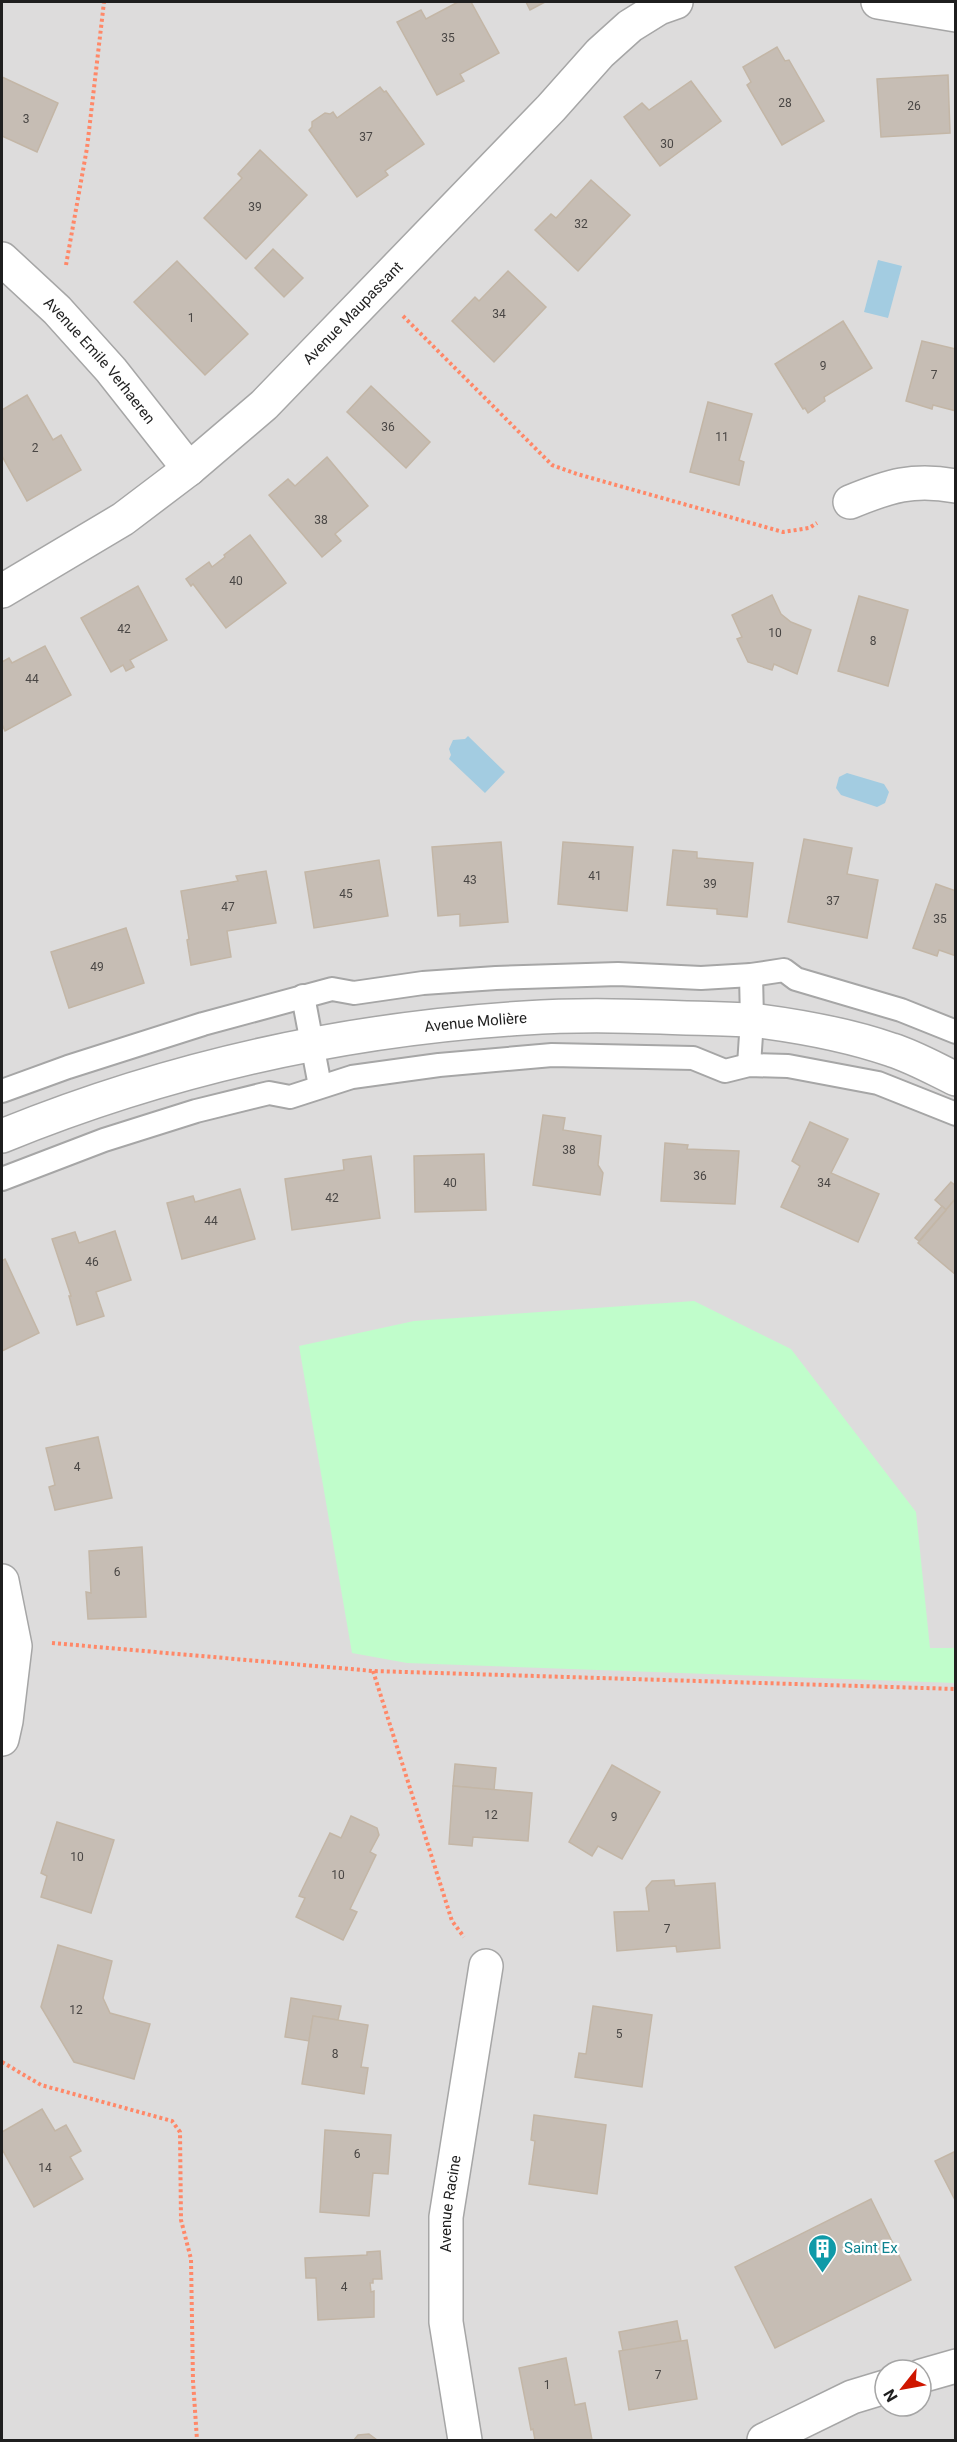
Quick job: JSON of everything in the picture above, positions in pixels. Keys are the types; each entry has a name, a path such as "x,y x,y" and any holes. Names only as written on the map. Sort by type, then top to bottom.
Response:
{"street":[{"name":"Avenue Maupassant","path":"2,591 123,519 189,469 264,405 551,108 600,53 630,26 659,8 676,2"},
{"path":"878,2 956,15"},
{"name":"Avenue Emile Verhaeren","path":"2,259 57,310 111,370 189,469"},
{"path":"850,502 883,488 908,482 934,482 956,486"},
{"name":"Avenue Molière","path":"2,1136 106,1096 172,1076 311,1043 400,1029 527,1017 752,1020 833,1032 895,1050 956,1079"},
{"path":"2,1581 15,1646 2,1739"},
{"name":"Avenue Racine","path":"465,2440 446,2322 446,2217 486,1966"},
{"path":"933,2373 956,2366"},
{"path":"764,2440 852,2397 873,2391"}],"lane":[{"path":"2,1091 193,1027 332,989 354,993 423,983 540,975 618,974 701,978 751,975 784,970 796,979 901,1010 956,1032"},
{"path":"749,1065 752,1020 751,975"},
{"path":"303,996 320,1086"},
{"path":"2,1179 104,1140 196,1111 269,1093 290,1097 352,1077 439,1065 552,1055 693,1058 725,1071 749,1065 788,1066 878,1083 956,1114"}],"path":[{"path":"57,310 87,148 104,2"},
{"path":"377,289 552,465 783,532 809,528 850,502"},
{"path":"15,1646 51,1643 374,1671 956,1689"},
{"path":"374,1671 452,1921 486,1966"},
{"path":"2,2062 41,2085 172,2121 180,2132 181,2220 191,2259 193,2380 197,2440"}],"shaded area":[{"path":"2,2 955,2 955,2440 2,2440"}],"green space":[{"path":"694,1301 791,1349 916,1512 930,1648 955,1648 955,1683 407,1663 352,1653 299,1346 414,1321"}],"water":[{"path":"878,260 902,266 888,318 864,312"},
{"path":"468,736 505,772 485,793 449,759 451,755 449,749 453,740 465,739"},
{"path":"847,773 884,784 889,792 885,803 877,807 841,795 836,788 839,777"}],"building":[{"path":"458,2 471,2 499,53 460,74 464,81 437,95 397,22 421,10 426,19"},
{"path":"526,2 545,2 530,10"},
{"path":"777,47 785,61 789,60 824,121 782,145 747,85 751,82 743,67"},
{"path":"948,75 950,133 881,137 877,79"},
{"path":"2,77 58,103 37,152 2,136"},
{"path":"691,81 721,121 660,166 624,117 642,103 649,110"},
{"path":"380,87 384,92 386,91 424,144 385,171 388,175 357,197 309,130 312,122 325,113 333,112 337,118"},
{"path":"260,150 307,195 246,259 204,218 242,178 238,174"},
{"path":"591,180 630,215 578,271 535,230 551,214 556,218"},
{"path":"273,249 303,278 284,297 255,268"},
{"path":"177,261 248,334 205,375 134,302"},
{"path":"508,271 546,307 494,362 452,321 475,297 479,301"},
{"path":"843,321 872,368 824,397 825,401 808,413 805,408 803,409 775,364"},
{"path":"922,341 956,349 956,411 933,405 932,409 906,401"},
{"path":"371,386 430,442 406,468 347,412"},
{"path":"27,395 53,440 61,435 81,470 27,501 2,456 2,410"},
{"path":"708,402 752,414 739,460 744,462 739,485 690,472"},
{"path":"327,457 368,506 335,534 341,541 322,557 269,495 288,479 295,486"},
{"path":"250,535 286,583 226,628 193,584 191,586 186,579 209,562 212,567"},
{"path":"138,586 167,640 130,660 134,667 126,671 123,665 111,672 81,618"},
{"path":"772,595 781,614 791,622 811,630 797,674 774,664 772,670 748,662 737,639 742,637 732,615"},
{"path":"859,596 908,610 888,686 838,671"},
{"path":"45,646 71,695 5,731 2,724 2,662 9,658 12,663"},
{"path":"804,839 852,848 847,874 878,880 867,938 788,922"},
{"path":"501,842 508,922 460,926 460,914 438,916 432,847"},
{"path":"563,842 633,847 627,911 558,904"},
{"path":"673,850 697,852 697,858 753,863 747,917 717,914 717,909 667,905"},
{"path":"379,860 388,916 314,928 305,872"},
{"path":"266,871 276,923 227,931 231,957 191,965 181,891 238,881 236,876"},
{"path":"936,884 956,891 956,956 939,950 937,956 913,948"},
{"path":"126,928 144,983 69,1008 51,952"},
{"path":"543,1115 565,1118 563,1130 601,1136 598,1165 603,1173 600,1195 533,1185"},
{"path":"810,1122 848,1139 831,1173 879,1194 858,1242 781,1207 800,1166 792,1161"},
{"path":"665,1143 688,1145 687,1149 739,1151 735,1204 661,1201"},
{"path":"484,1154 486,1210 415,1212 414,1156"},
{"path":"371,1156 380,1218 292,1230 285,1179 344,1170 343,1160"},
{"path":"951,1182 956,1186 956,1198 946,1210 935,1200"},
{"path":"240,1189 255,1239 182,1259 167,1203 193,1196 195,1202"},
{"path":"956,1198 956,1275 918,1243"},
{"path":"942,1206 946,1210 919,1241 915,1238"},
{"path":"115,1231 131,1280 96,1292 104,1316 77,1325 69,1296 71,1296 52,1239 75,1232 79,1243"},
{"path":"5,1259 39,1333 2,1351 2,1261"},
{"path":"98,1437 112,1498 55,1510 49,1487 55,1485 46,1448"},
{"path":"142,1547 146,1617 88,1619 86,1592 91,1593 89,1551"},
{"path":"455,1764 496,1768 494,1790 453,1786"},
{"path":"612,1765 660,1792 622,1859 598,1846 592,1856 569,1842"},
{"path":"453,1786 532,1793 528,1841 473,1837 472,1846 449,1844"},
{"path":"351,1816 377,1828 379,1835 370,1852 376,1855 350,1909 357,1912 343,1940 296,1917 305,1898 299,1896 330,1833 341,1838"},
{"path":"57,1822 114,1840 91,1913 41,1897 47,1876 41,1873"},
{"path":"674,1880 675,1886 715,1883 720,1948 677,1952 676,1946 617,1951 614,1912 649,1911 646,1888 652,1881"},
{"path":"58,1945 112,1961 103,1998 110,2013 150,2024 134,2079 74,2062 41,2007"},
{"path":"291,1998 341,2006 338,2020 313,2016 309,2041 285,2037"},
{"path":"593,2006 652,2015 642,2087 575,2077 579,2053 586,2054"},
{"path":"313,2016 368,2025 361,2067 368,2068 364,2094 302,2084"},
{"path":"42,2109 55,2131 66,2125 81,2151 70,2157 83,2179 34,2207 2,2149 2,2132"},
{"path":"534,2115 606,2125 597,2194 529,2184 535,2141 531,2140"},
{"path":"325,2130 391,2135 388,2174 373,2173 369,2216 320,2212"},
{"path":"956,2151 956,2202 935,2161"},
{"name":"Saint Ex","path":"871,2199 911,2280 775,2348 735,2267"},
{"path":"380,2251 382,2279 373,2279 373,2283 370,2283 371,2292 374,2291 374,2317 318,2320 316,2278 306,2278 305,2258 367,2255 367,2252"},
{"path":"677,2321 681,2341 623,2351 619,2332"},
{"path":"687,2340 697,2399 629,2410 619,2351"},
{"path":"566,2358 575,2405 585,2403 592,2440 535,2440 519,2368"},
{"path":"369,2434 377,2440 354,2440 358,2435"}],"place":[{"name":"Saint Ex","path":"823,2274"}]}
